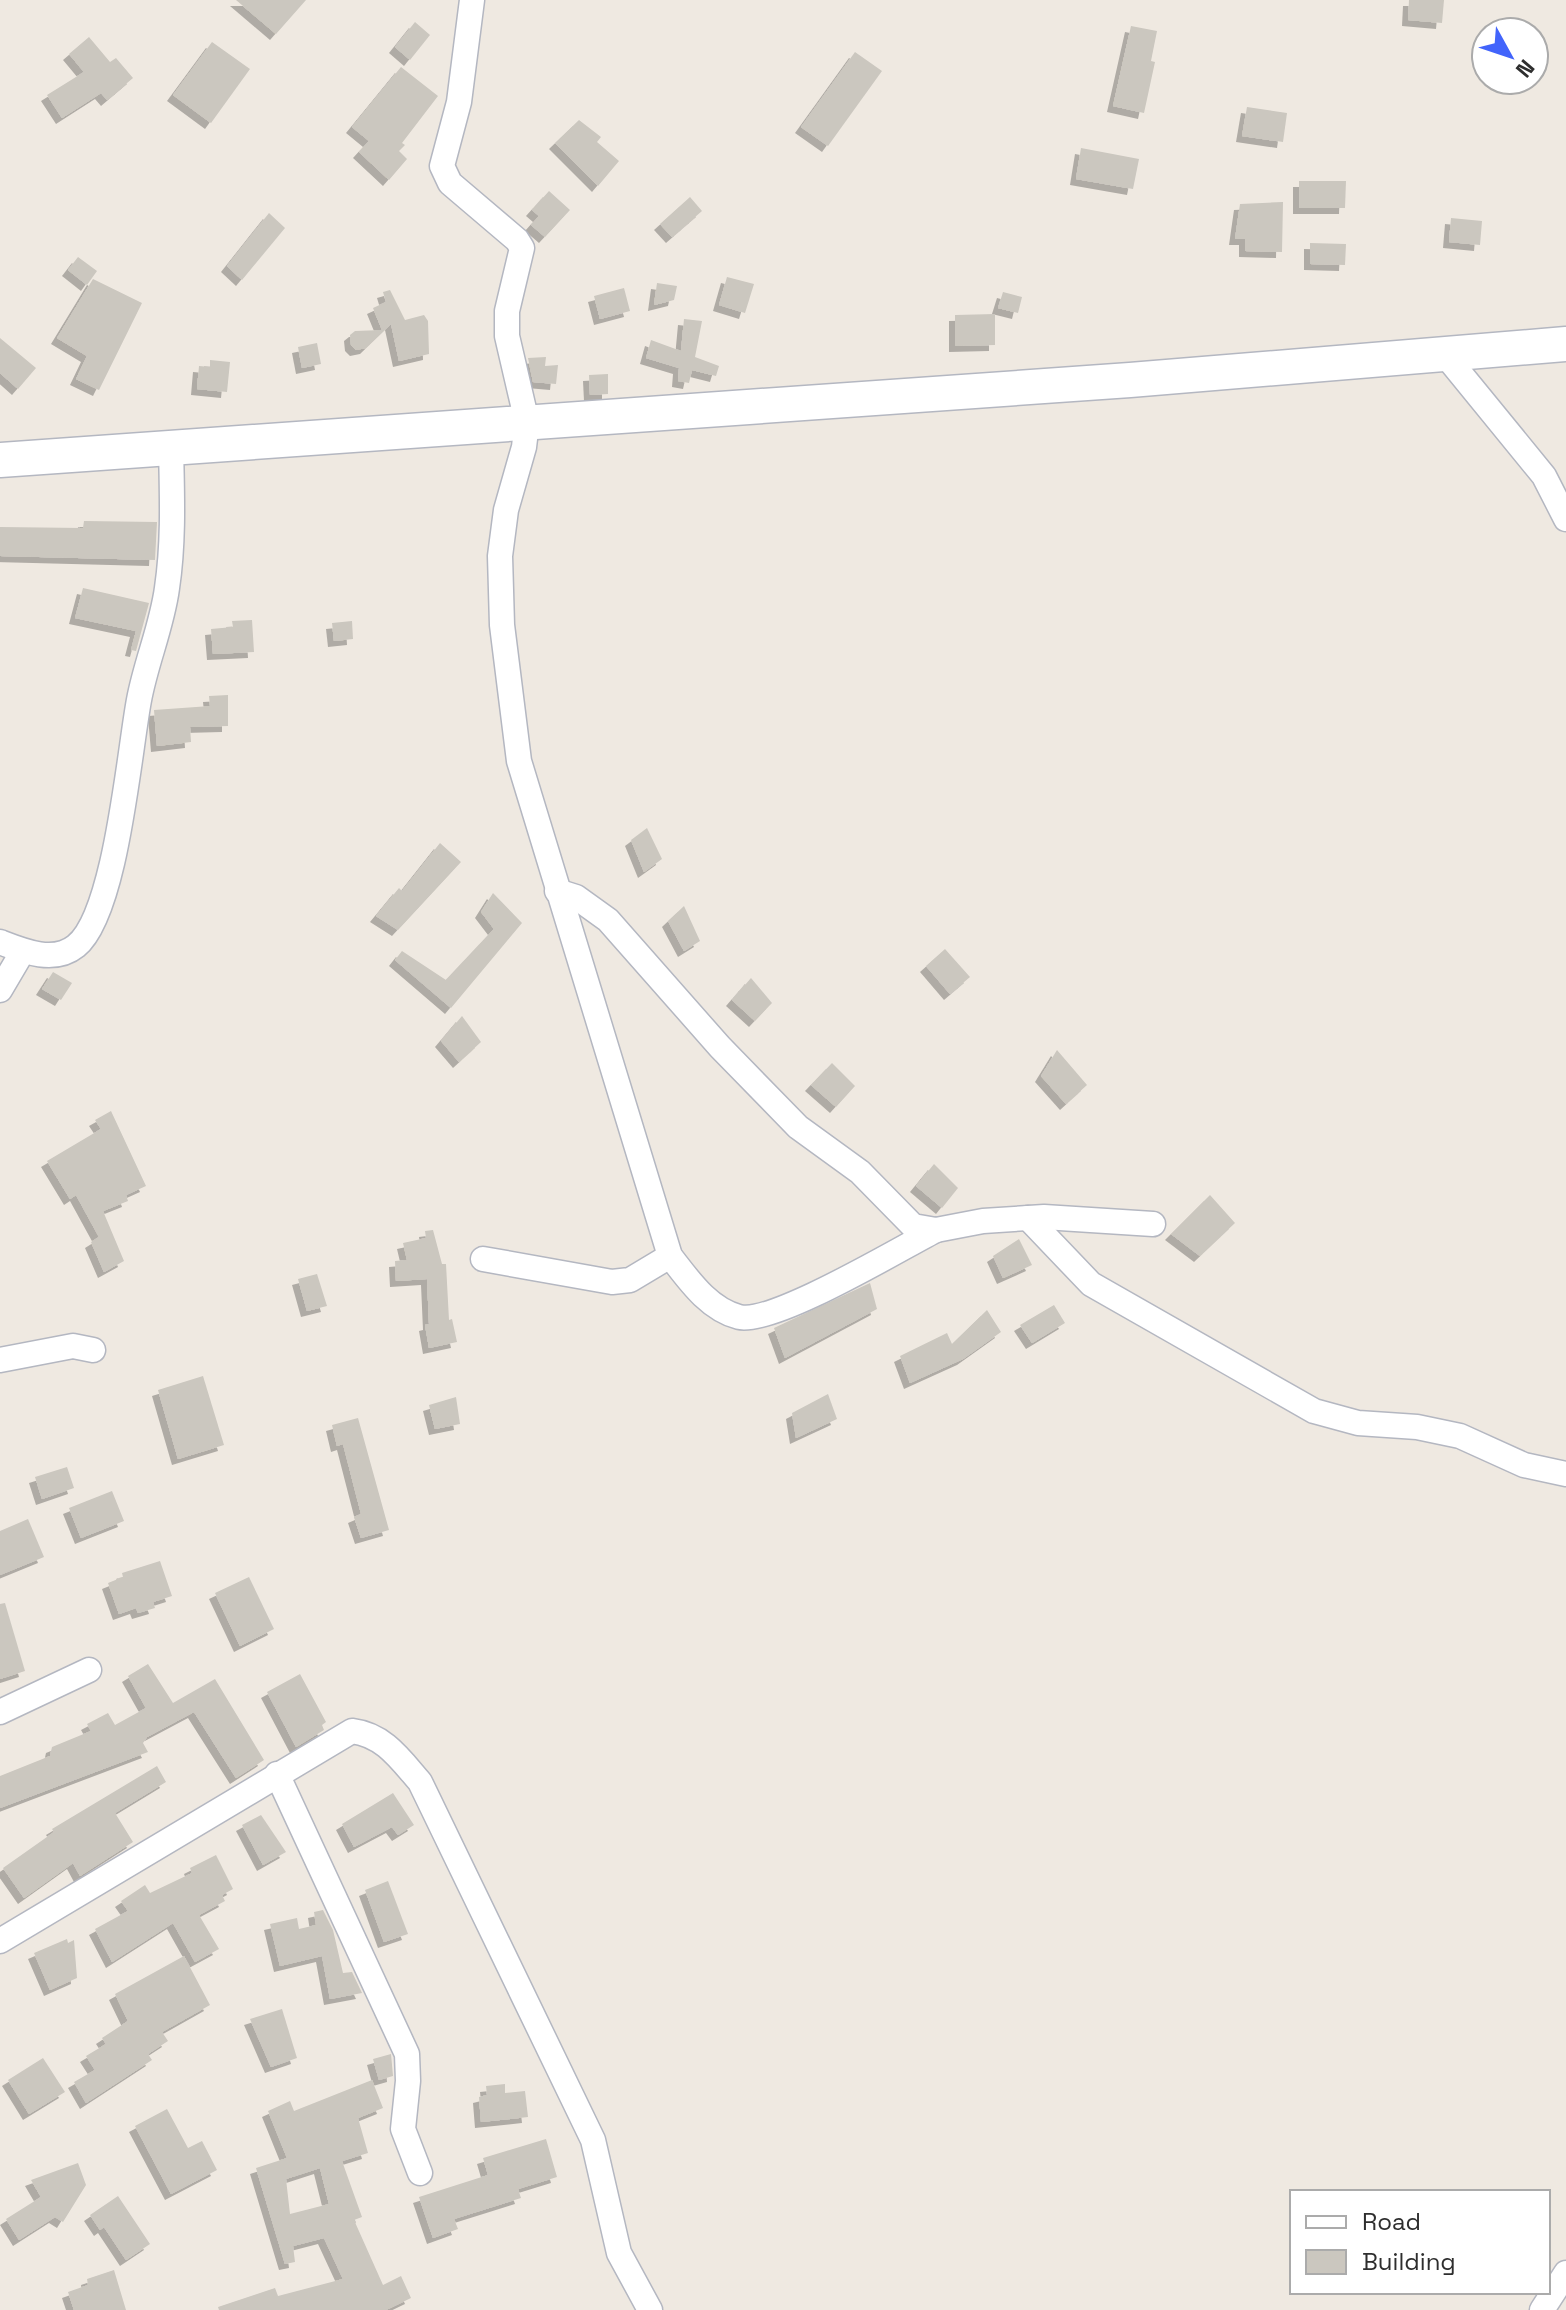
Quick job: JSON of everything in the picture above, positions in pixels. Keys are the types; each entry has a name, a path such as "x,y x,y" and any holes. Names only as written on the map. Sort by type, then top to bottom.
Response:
{"street":[{"path":"472,0 459,102 442,166 450,183 517,240 522,248 507,311 507,336 527,422 502,540 502,625 519,761 670,1256 696,1289 720,1308 739,1317 756,1317 799,1301 936,1230"},
{"path":"0,460 1446,356 1566,344"},
{"path":"1446,356 1544,476 1566,519"},
{"path":"0,942 23,951 55,955 75,948 88,932 106,884 139,700 167,590 172,522 171,447"},
{"path":"557,891 576,897 608,920 720,1047 798,1127 877,1187 904,1220 921,1229 936,1230 1028,1218 1153,1224"},
{"path":"0,990 23,951"},
{"path":"1028,1218 1091,1284 1314,1411 1358,1423 1417,1427 1460,1436 1524,1465 1566,1474"},
{"path":"483,1259 612,1282 630,1280 670,1256"},
{"path":"0,1360 73,1346 93,1350"},
{"path":"0,1712 89,1670"},
{"path":"0,1941 352,1731 371,1734 420,1782 593,2140 619,2253 650,2310"},
{"path":"277,1774 407,2054 408,2081 403,2129 420,2173"},
{"path":"1542,2310 1566,2273"}],"building":[{"path":"236,0 306,0 276,34"},
{"path":"1409,0 1444,0 1442,23 1408,20"},
{"path":"415,22 430,35 410,60 395,47"},
{"path":"1131,26 1157,31 1151,61 1155,62 1144,113 1113,106"},
{"path":"89,37 110,62 116,58 133,78 107,100 101,93 62,118 47,95 84,72 69,54"},
{"path":"212,42 250,69 211,123 173,95"},
{"path":"855,52 882,71 828,146 801,127"},
{"path":"401,67 438,96 402,143 405,145 399,151 407,159 389,180 359,152 369,141 352,127"},
{"path":"1247,107 1287,113 1283,142 1242,136"},
{"path":"579,120 601,137 597,142 619,161 598,186 555,143"},
{"path":"1081,148 1139,159 1133,189 1076,179"},
{"path":"1299,181 1346,181 1345,208 1299,208"},
{"path":"549,191 570,210 545,237 531,225 539,216 532,210"},
{"path":"690,197 702,211 672,237 660,224"},
{"path":"1283,202 1282,252 1245,251 1245,239 1235,239 1240,204"},
{"path":"269,213 285,228 242,280 227,266"},
{"path":"1451,218 1482,221 1480,245 1449,242"},
{"path":"1310,243 1346,244 1345,265 1310,264"},
{"path":"78,257 97,271 87,285 68,270"},
{"path":"727,277 754,284 745,313 719,305"},
{"path":"93,279 142,303 99,390 76,379 87,356 57,338"},
{"path":"657,283 677,286 674,300 654,305"},
{"path":"624,288 630,311 600,319 594,296"},
{"path":"390,290 405,320 424,315 428,321 429,354 399,361 391,324 366,348 356,350 351,345 350,335 355,331 382,330 373,308 386,302 383,292"},
{"path":"1003,292 1022,297 1018,313 998,308"},
{"path":"995,314 995,345 955,346 955,315"},
{"path":"684,319 702,321 695,357 719,366 716,376 692,370 689,383 678,381 679,368 646,358 651,340 681,351"},
{"path":"0,338 36,368 18,389 0,373"},
{"path":"317,343 321,364 302,368 298,347"},
{"path":"546,357 545,366 558,365 556,384 533,382 528,358"},
{"path":"210,360 230,362 227,392 197,389 199,366 210,367"},
{"path":"608,374 608,394 590,395 589,375"},
{"path":"84,521 157,522 155,560 0,556 0,527 83,528"},
{"path":"83,588 149,603 136,651 131,650 136,631 75,618"},
{"path":"252,620 254,652 213,654 211,629 233,627 232,621"},
{"path":"352,621 353,639 334,641 332,623"},
{"path":"228,695 228,726 190,727 191,742 157,746 154,710 210,706 209,696"},
{"path":"647,828 662,859 644,872 631,840"},
{"path":"440,843 461,862 398,930 376,916 399,888 402,891"},
{"path":"493,893 522,923 451,1008 395,960 402,951 446,980 494,929 481,912"},
{"path":"684,906 700,941 684,951 668,921"},
{"path":"945,949 970,977 950,994 926,966"},
{"path":"53,972 72,983 61,1000 42,989"},
{"path":"751,978 772,1003 755,1021 732,1000"},
{"path":"462,1016 481,1042 459,1062 441,1041"},
{"path":"1057,1050 1087,1085 1066,1104 1041,1076"},
{"path":"832,1063 855,1086 836,1107 811,1085"},
{"path":"111,1111 146,1186 126,1195 128,1201 103,1211 124,1261 104,1272 91,1242 99,1237 76,1195 70,1199 47,1161 101,1129 95,1120"},
{"path":"934,1164 958,1188 942,1208 916,1186"},
{"path":"1210,1195 1235,1223 1200,1256 1171,1234"},
{"path":"433,1230 442,1264 446,1264 449,1320 452,1319 457,1342 429,1348 425,1325 429,1324 427,1279 396,1281 395,1261 407,1260 403,1243 426,1238 425,1231"},
{"path":"1019,1239 1032,1265 1003,1278 993,1256"},
{"path":"317,1274 327,1306 307,1311 298,1279"},
{"path":"870,1283 877,1309 785,1358 774,1328"},
{"path":"1054,1305 1065,1323 1032,1343 1020,1325"},
{"path":"987,1310 1001,1332 963,1359 910,1383 900,1356 947,1333 952,1344"},
{"path":"203,1376 224,1445 178,1459 158,1390"},
{"path":"828,1394 837,1419 796,1438 792,1413"},
{"path":"456,1397 460,1424 435,1429 429,1405"},
{"path":"358,1418 389,1530 361,1538 354,1517 361,1514 343,1444 337,1446 332,1425"},
{"path":"67,1467 74,1488 42,1499 35,1477"},
{"path":"112,1491 124,1521 81,1538 69,1508"},
{"path":"28,1519 44,1557 0,1575 0,1531"},
{"path":"160,1561 172,1596 153,1602 155,1608 138,1613 136,1608 119,1614 108,1583 123,1577 122,1573"},
{"path":"249,1577 274,1629 240,1646 215,1593"},
{"path":"5,1603 25,1671 0,1679 0,1604"},
{"path":"148,1664 173,1703 215,1679 264,1760 236,1778 194,1712 147,1737 143,1743 148,1752 0,1808 0,1776 50,1756 52,1747 91,1731 87,1724 108,1713 115,1725 146,1708 128,1676"},
{"path":"300,1674 326,1722 322,1725 324,1730 296,1747 267,1692"},
{"path":"157,1766 166,1782 115,1813 133,1842 80,1876 73,1863 24,1898 3,1868 54,1832 52,1829"},
{"path":"393,1793 414,1825 398,1835 392,1827 354,1847 342,1824"},
{"path":"261,1815 286,1852 263,1865 242,1825"},
{"path":"216,1855 233,1889 222,1895 225,1901 199,1915 219,1949 195,1962 173,1923 112,1962 95,1929 128,1911 121,1901 145,1885 150,1893 192,1873 190,1868"},
{"path":"388,1881 408,1934 384,1942 365,1890"},
{"path":"323,1910 333,1930 343,1973 352,1972 362,1993 330,1999 322,1956 280,1966 270,1924 297,1918 299,1929 316,1925 314,1912"},
{"path":"67,1939 68,1943 74,1940 77,1978 50,1990 34,1953"},
{"path":"184,1956 210,2005 162,2032 168,2041 148,2054 152,2060 86,2103 74,2082 95,2070 86,2056 106,2044 102,2038 128,2021 115,1994"},
{"path":"282,2009 297,2058 271,2067 250,2019"},
{"path":"391,2054 393,2076 379,2080 373,2059"},
{"path":"43,2058 65,2092 29,2114 8,2080"},
{"path":"372,2080 383,2108 358,2118 368,2153 342,2161 362,2217 354,2220 383,2285 401,2276 411,2298 386,2310 219,2310 218,2307 275,2288 278,2296 343,2279 324,2238 293,2246 295,2262 285,2264 256,2168 287,2158 268,2111 290,2101 294,2111","holes":["320,2168 329,2204 290,2214 286,2179"]},
{"path":"505,2084 505,2093 525,2091 528,2117 481,2122 479,2097 487,2095 486,2086"},
{"path":"167,2109 188,2148 202,2141 217,2170 171,2194 135,2126"},
{"path":"546,2139 557,2177 518,2189 521,2198 454,2219 458,2229 433,2238 419,2197 488,2175 483,2158"},
{"path":"78,2163 86,2185 63,2222 55,2217 19,2240 6,2219 41,2197 31,2180"},
{"path":"118,2196 150,2244 126,2260 104,2227 100,2230 90,2215"},
{"path":"114,2270 126,2310 74,2310 68,2292 88,2285 87,2279"}]}
